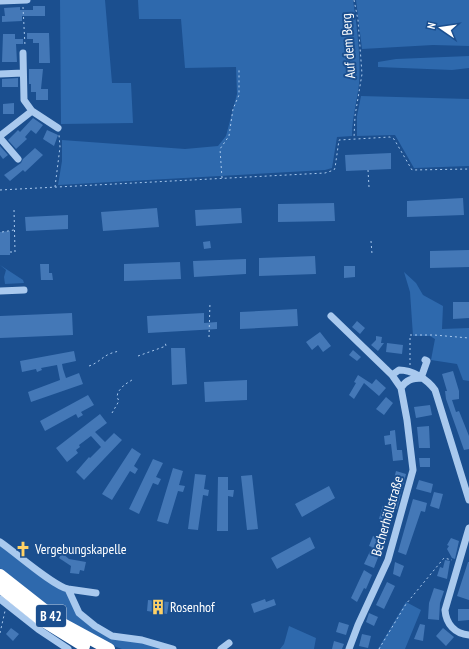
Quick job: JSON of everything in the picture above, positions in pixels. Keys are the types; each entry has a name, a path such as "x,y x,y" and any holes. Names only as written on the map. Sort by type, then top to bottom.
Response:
{"highway":[{"name":"B 42","path":"0,575 61,623 109,649"},
{"name":"B 42","path":"0,587 40,619 90,649"}],"street":[{"path":"0,1 25,3"},
{"path":"23,53 24,100 32,111 58,128"},
{"path":"0,74 23,73"},
{"path":"18,159 0,137 32,111"},
{"path":"0,291 24,290"},
{"name":"Becherhöllstraße","path":"331,316 394,377 401,388 407,420 413,470 388,560 358,625 349,649"},
{"path":"401,388 405,382 416,376 426,361 425,360"},
{"path":"394,377 416,376 435,390 469,500"},
{"path":"469,528 446,602 445,618 454,630 469,635"},
{"path":"0,542 63,588 96,593"},
{"path":"68,589 80,613 95,626 112,636 142,640 172,649"},
{"path":"0,599 38,629 68,649"},
{"path":"221,649 230,642"}],"path":[{"name":"Auf dem Berg","path":"354,0 358,20 362,74 355,116 354,139"},
{"path":"23,53 25,48 25,3"},
{"path":"222,179 220,149 229,136 233,109 239,95 239,69"},
{"path":"55,187 60,147 58,128"},
{"path":"0,190 330,172 335,168 339,140 393,137 412,170 469,169"},
{"path":"368,170 369,187"},
{"path":"10,252 15,252 14,210"},
{"path":"2,232 14,230"},
{"path":"372,240 372,254"},
{"path":"209,337 210,302"},
{"path":"416,376 410,335 434,335 469,338"},
{"path":"138,356 166,346 165,342"},
{"path":"89,366 97,363 108,353 120,351"},
{"path":"112,413 119,401 117,397 118,392 132,380"},
{"path":"379,649 406,604 444,558 459,561"},
{"path":"0,633 6,604"}],"shaded area":[{"path":"60,0 105,0 112,83 131,83 133,123 61,124"},
{"path":"138,0 353,0 359,53 359,84 352,136 337,137 332,168 325,170 58,185 62,161 62,140 185,149 218,146 226,136 237,94 236,67 185,68 181,19 139,19"},
{"path":"356,0 469,0 469,46 433,45 362,49"},
{"path":"469,56 469,68 452,70 378,67 378,62 396,59"},
{"path":"361,96 469,99 469,166 414,168 395,135 357,136 357,116"},
{"path":"0,265 23,280 24,283 5,284 4,277 6,270"},
{"path":"404,272 416,283 423,295 443,306 442,329 469,328 469,381 463,380 457,364 431,360 435,339 430,336 413,336 410,292"},
{"path":"0,544 67,591 94,628 163,649 122,649 111,645 73,625 0,569"},
{"path":"406,602 421,610 405,649 378,649"},
{"path":"289,626 316,638 314,649 280,649 284,644"}],"building":[{"path":"33,6 45,6 45,16 22,16 22,21 2,22 2,16 5,16 4,8 20,7 20,10 33,10"},
{"path":"27,33 49,33 50,63 39,63 39,43 33,43 33,39 27,39"},
{"path":"3,34 15,34 15,39 23,39 23,44 16,44 17,62 2,62"},
{"path":"29,69 43,69 41,89 48,89 48,100 36,100 36,92 31,92 31,84 29,84"},
{"path":"18,78 18,87 2,87 2,79"},
{"path":"14,103 14,114 3,114 3,104"},
{"path":"33,118 43,125 36,134 31,130 25,137 27,139 16,149 8,140 18,130 20,132"},
{"path":"47,130 58,135 54,146 43,139"},
{"path":"0,146 8,155 3,159 0,155"},
{"path":"35,148 43,155 25,172 23,170 10,181 4,175 21,163 23,159"},
{"path":"391,153 391,169 346,171 345,155"},
{"path":"463,198 464,215 407,217 407,201"},
{"path":"334,203 335,221 278,222 278,204"},
{"path":"157,208 159,227 103,231 101,212"},
{"path":"241,208 242,223 196,226 195,210"},
{"path":"68,215 68,229 26,231 25,217"},
{"path":"10,231 10,255 0,255 0,232"},
{"path":"210,241 211,248 204,249 203,242"},
{"path":"469,250 469,267 430,268 430,251"},
{"path":"315,256 316,274 259,276 259,258"},
{"path":"246,259 246,274 194,277 193,261"},
{"path":"180,262 181,279 124,281 124,264"},
{"path":"40,264 49,264 49,273 52,273 53,280 41,280"},
{"path":"344,266 355,266 355,277 344,278"},
{"path":"453,302 469,302 469,318 453,319"},
{"path":"297,309 298,326 240,329 240,312"},
{"path":"72,313 73,335 0,338 0,316"},
{"path":"204,313 204,323 217,322 217,329 148,333 147,316"},
{"path":"357,321 365,328 360,334 352,327"},
{"path":"320,332 331,346 323,352 318,345 312,350 306,342"},
{"path":"376,336 382,337 381,343 384,343 378,351 371,345 376,340"},
{"path":"387,343 403,345 402,354 386,352"},
{"path":"171,348 185,348 187,384 172,385"},
{"path":"353,350 361,357 357,361 349,355"},
{"path":"74,351 76,361 62,364 63,369 66,378 79,373 83,384 31,402 28,392 60,380 57,365 41,368 42,370 37,372 36,369 22,372 20,361"},
{"path":"453,371 459,391 459,399 452,400 456,412 459,411 469,436 469,449 464,450 446,399 445,391 447,391 442,374"},
{"path":"358,375 372,384 376,379 386,388 379,396 364,383 354,399 349,395 356,383 354,382"},
{"path":"247,380 247,400 205,402 204,382"},
{"path":"88,395 94,405 81,412 83,415 78,418 76,414 45,431 40,421"},
{"path":"386,397 393,403 384,415 376,409"},
{"path":"430,405 432,415 416,418 414,407"},
{"path":"100,414 107,423 95,432 105,442 114,433 122,440 84,480 76,472 89,457 90,458 101,447 91,436 79,445 80,447 76,450 78,453 67,462 56,448"},
{"path":"429,426 430,448 419,448 417,427"},
{"path":"395,430 397,450 402,450 403,460 393,461 391,444 385,445 384,436 390,435 390,431"},
{"path":"132,448 141,454 134,466 138,469 135,474 130,471 112,500 102,494"},
{"path":"419,458 430,458 430,467 420,467"},
{"path":"153,459 163,463 156,477 161,479 158,485 153,483 139,514 129,509"},
{"path":"173,468 183,471 179,485 185,486 183,492 178,491 168,524 157,521"},
{"path":"396,471 406,474 397,509 394,508 390,523 379,519 383,505 389,506"},
{"path":"195,474 206,475 204,489 209,490 208,496 203,495 198,530 188,529"},
{"path":"252,475 258,529 247,530 241,476"},
{"path":"218,477 228,477 228,490 234,490 233,497 228,496 228,531 217,531"},
{"path":"419,480 433,484 431,493 416,489"},
{"path":"329,486 335,498 302,517 295,504"},
{"path":"434,492 443,494 439,509 430,506"},
{"path":"413,499 427,503 425,512 421,511 406,555 398,552"},
{"path":"373,536 384,542 374,568 364,564 372,547 369,546"},
{"path":"310,537 315,548 277,569 271,558"},
{"path":"451,538 459,541 455,559 452,558 447,549 449,546 447,545"},
{"path":"62,553 69,559 86,562 84,571 80,570 79,574 70,573 71,566 59,558"},
{"path":"445,560 450,561 447,579 437,576 440,567 443,568"},
{"path":"395,562 404,566 400,577 393,574"},
{"path":"469,562 469,600 457,596"},
{"path":"364,570 372,575 366,589 364,588 357,602 351,598"},
{"path":"387,582 395,586 384,609 376,605"},
{"path":"434,588 444,591 440,603 439,620 428,619 429,603"},
{"path":"265,599 266,602 274,599 276,605 254,613 251,604"},
{"name":"Rosenhof","path":"148,600 169,602 167,614 147,611"},
{"path":"458,609 469,609 469,620 458,621"},
{"path":"369,613 378,617 374,626 366,622"},
{"path":"339,622 349,625 346,635 336,632"},
{"path":"420,624 425,625 423,641 414,639"},
{"path":"11,628 19,634 13,641 6,634"},
{"path":"443,628 454,637 446,646 436,636"},
{"path":"362,634 371,636 368,648 359,646"},
{"path":"334,641 344,644 342,649 332,649"}],"place":[{"name":"Vergebungskapelle","path":"23,549"},
{"name":"Rosenhof","path":"158,607"}]}
